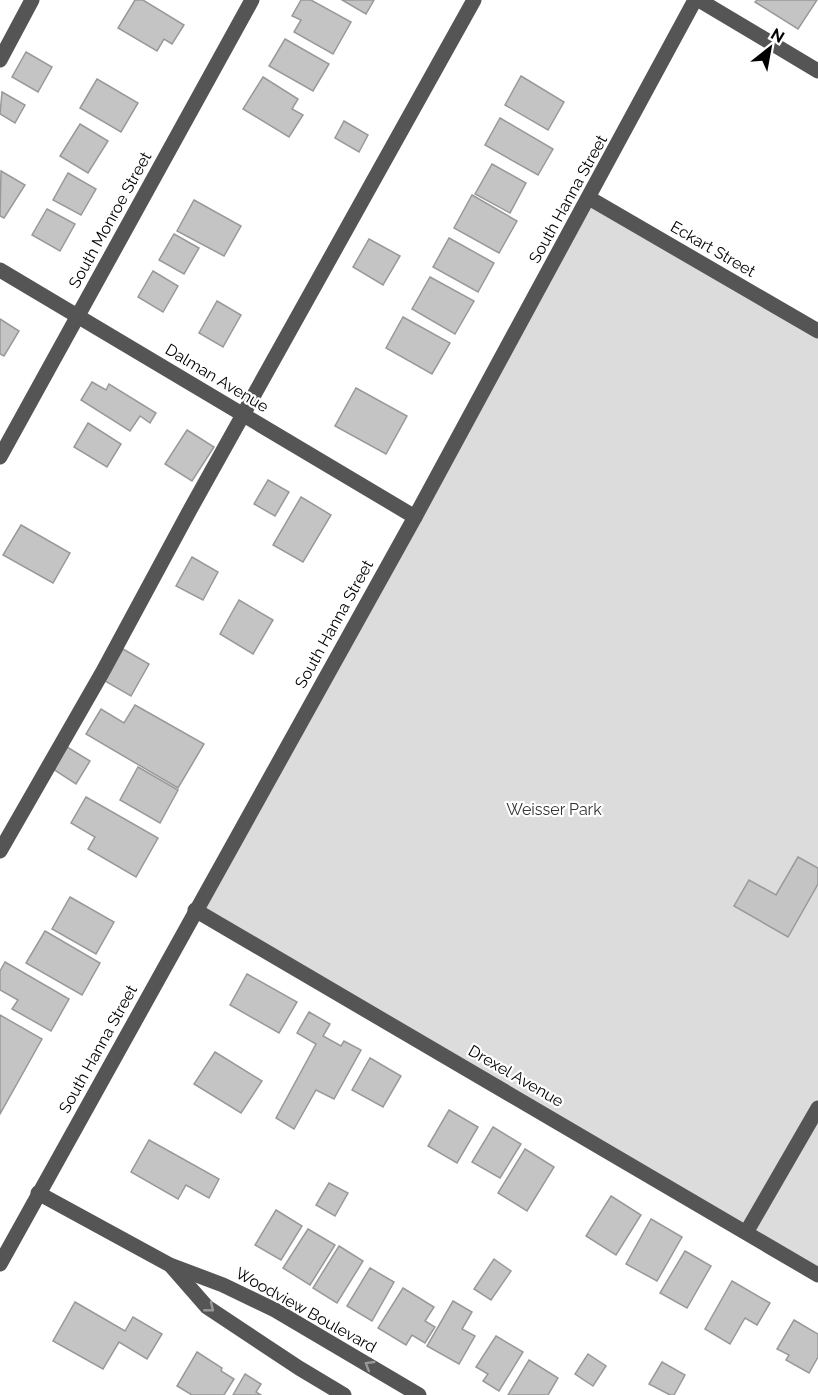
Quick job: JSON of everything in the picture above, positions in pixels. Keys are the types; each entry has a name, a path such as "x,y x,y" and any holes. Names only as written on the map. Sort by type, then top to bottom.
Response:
{"street":[{"path":"0,60 32,0"},
{"name":"South Monroe Street","path":"0,457 252,0"},
{"path":"0,851 102,673 474,0"},
{"path":"697,0 818,70"},
{"name":"South Hanna Street","path":"0,1264 415,517 697,0"},
{"name":"Eckart Street","path":"589,198 818,331"},
{"name":"Dalman Avenue","path":"0,270 415,517"},
{"name":"Drexel Avenue","path":"195,910 818,1275"},
{"path":"747,1232 818,1108"},
{"name":"Woodview Boulevard","path":"39,1193 170,1265 223,1285 275,1310 419,1395"},
{"name":"Woodview Boulevard","path":"170,1265 207,1307 298,1368 344,1395"}],"green space":[{"name":"Weisser Park","path":"589,198 818,331 818,1275 195,910"}],"building":[{"path":"135,0 143,0 184,25 172,44 164,39 157,51 118,28"},
{"path":"301,0 311,0 351,22 333,54 294,32 301,20 292,16"},
{"path":"342,0 374,0 366,14"},
{"path":"757,0 817,0 798,29 755,2"},
{"path":"285,39 329,64 313,91 269,66"},
{"path":"26,52 52,67 38,92 12,77"},
{"path":"521,76 564,102 548,130 505,105"},
{"path":"263,77 298,99 292,109 303,115 289,137 243,109"},
{"path":"97,79 138,103 121,132 80,108"},
{"path":"2,92 25,105 15,123 0,114"},
{"path":"500,118 553,149 538,175 485,145"},
{"path":"344,121 368,135 359,152 335,138"},
{"path":"80,124 108,141 88,173 60,156"},
{"path":"492,164 526,183 510,213 475,194"},
{"path":"1,171 25,185 4,218 0,216"},
{"path":"68,173 96,189 81,215 53,200"},
{"path":"472,195 517,221 499,253 454,228"},
{"path":"194,200 241,226 224,256 177,231"},
{"path":"47,209 75,224 60,251 32,235"},
{"path":"174,234 199,248 184,274 159,260"},
{"path":"449,238 494,263 478,292 433,267"},
{"path":"369,239 400,256 383,285 353,267"},
{"path":"153,271 178,286 163,312 138,297"},
{"path":"430,277 474,301 455,334 412,309"},
{"path":"217,301 241,315 223,347 199,333"},
{"path":"403,317 450,343 432,374 386,348"},
{"path":"0,319 19,331 4,356 0,354"},
{"path":"92,382 106,390 109,384 156,413 150,423 140,416 130,431 81,400"},
{"path":"356,388 407,416 386,454 335,426"},
{"path":"88,423 121,444 107,467 74,447"},
{"path":"187,430 214,447 192,481 165,464"},
{"path":"268,480 289,492 275,516 254,504"},
{"path":"301,497 331,515 303,562 273,545"},
{"path":"21,525 70,553 53,583 3,555"},
{"path":"192,557 218,572 203,600 176,586"},
{"path":"239,600 273,620 253,654 220,634"},
{"path":"123,649 149,664 131,696 105,681"},
{"path":"135,705 204,744 178,788 86,734 101,709 124,723"},
{"path":"67,747 90,761 76,784 53,769"},
{"path":"138,767 178,790 160,823 120,800"},
{"path":"86,797 158,838 136,877 88,849 95,837 71,823"},
{"path":"798,857 818,868 818,884 788,937 734,906 749,880 776,895"},
{"path":"70,897 114,922 96,954 52,929"},
{"path":"45,931 100,963 82,995 26,963"},
{"path":"5,962 69,999 51,1031 12,1009 18,1000 0,990 0,971"},
{"path":"247,974 297,1002 279,1033 230,1005"},
{"path":"309,1012 330,1024 323,1036 341,1046 344,1041 361,1050 334,1099 316,1090 294,1129 276,1118 316,1044 297,1033"},
{"path":"0,1015 42,1039 0,1114"},
{"path":"215,1052 262,1081 241,1113 194,1084"},
{"path":"370,1058 401,1076 383,1107 352,1090"},
{"path":"449,1110 478,1127 457,1163 428,1146"},
{"path":"493,1127 521,1144 500,1178 472,1162"},
{"path":"149,1140 219,1179 209,1198 186,1185 178,1199 131,1172"},
{"path":"525,1149 554,1167 527,1211 498,1193"},
{"path":"329,1183 348,1193 335,1216 316,1205"},
{"path":"611,1196 641,1215 616,1255 586,1236"},
{"path":"276,1210 302,1226 281,1260 255,1245"},
{"path":"651,1219 682,1237 657,1281 626,1264"},
{"path":"308,1229 335,1245 310,1285 283,1268"},
{"path":"339,1246 363,1261 337,1303 313,1288"},
{"path":"685,1251 711,1266 687,1308 660,1293"},
{"path":"494,1259 511,1271 491,1300 474,1289"},
{"path":"370,1268 394,1282 372,1321 347,1306"},
{"path":"732,1281 770,1303 757,1325 745,1318 730,1344 705,1329"},
{"path":"403,1288 434,1307 425,1321 435,1327 425,1343 412,1335 406,1345 378,1328"},
{"path":"453,1301 472,1312 462,1329 475,1336 459,1364 427,1346"},
{"path":"75,1302 125,1331 133,1317 162,1334 147,1359 119,1342 103,1369 53,1341"},
{"path":"794,1320 818,1334 818,1357 809,1373 786,1360 789,1355 777,1349"},
{"path":"496,1336 523,1352 499,1391 483,1381 488,1374 476,1367"},
{"path":"197,1352 222,1368 221,1371 234,1379 224,1395 192,1395 177,1386"},
{"path":"588,1354 606,1366 593,1386 575,1374"},
{"path":"529,1360 558,1378 548,1395 508,1395"},
{"path":"662,1362 685,1375 674,1395 649,1384"},
{"path":"245,1374 261,1384 256,1392 261,1395 233,1395"}]}
